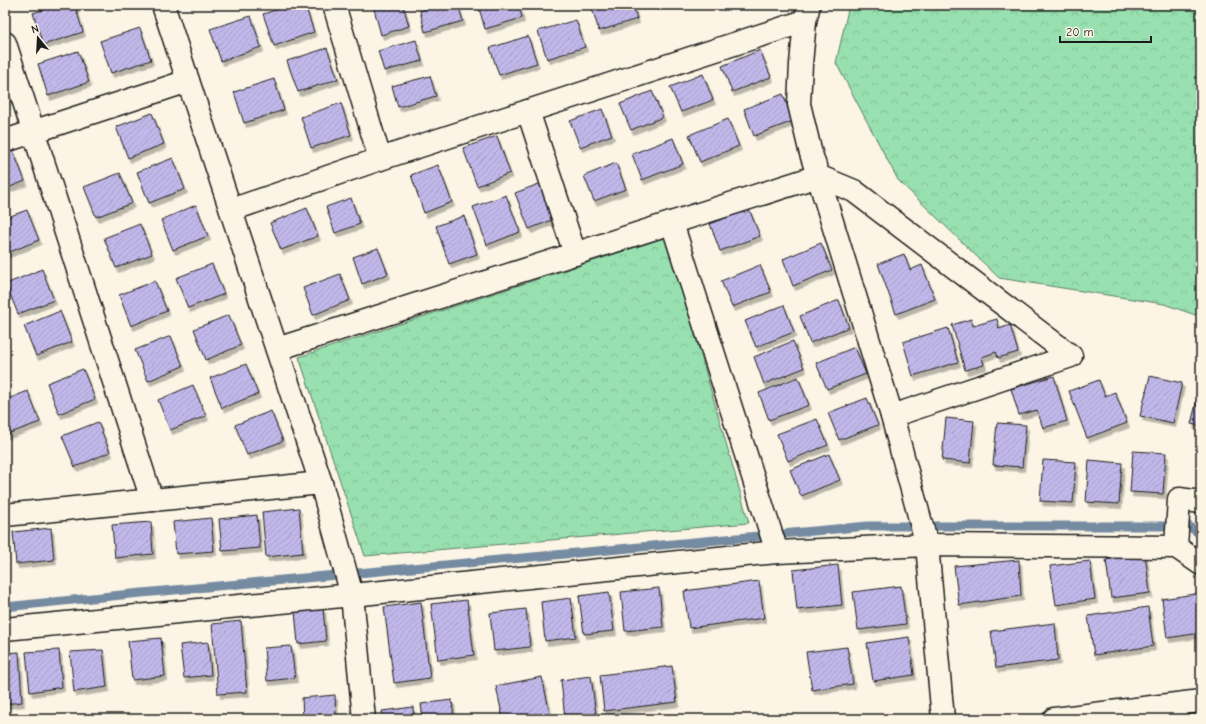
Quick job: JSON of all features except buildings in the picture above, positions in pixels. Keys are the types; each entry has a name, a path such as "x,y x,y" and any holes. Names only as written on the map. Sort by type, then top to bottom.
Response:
{"street":[{"path":"163,5 321,483 352,595 364,719"},
{"path":"334,5 380,159"},
{"path":"231,210 380,159 528,111 807,13 801,64 799,104 810,150 892,416 927,545 943,719"},
{"path":"5,43 152,500"},
{"path":"5,141 188,81"},
{"path":"528,111 575,254"},
{"path":"277,349 818,176 854,191 1071,356 892,416"},
{"path":"672,223 777,552"},
{"path":"5,515 321,483"},
{"path":"1176,547 1179,499 1201,502"},
{"path":"5,629 777,552 927,545 1176,547 1201,564"},
{"path":"1054,719 1201,701"}],"green space":[{"path":"849,5 1201,5 1201,317 1164,304 999,278 898,180 836,63"},
{"path":"667,237 749,523 365,556 299,357"}],"waterway":[{"path":"5,607 868,526 1189,526 1201,535"}]}
